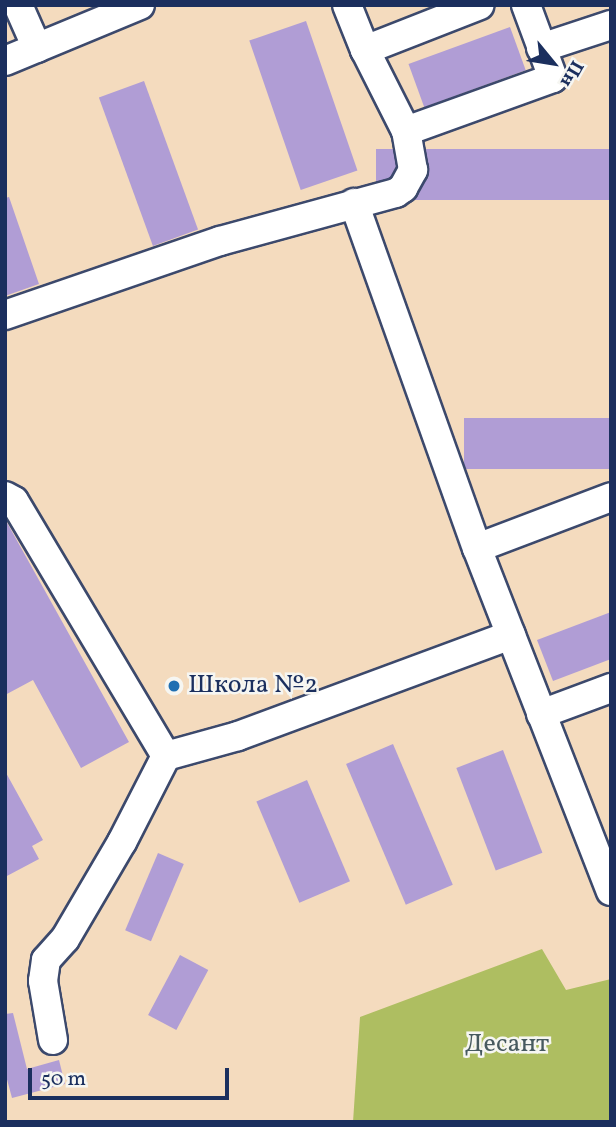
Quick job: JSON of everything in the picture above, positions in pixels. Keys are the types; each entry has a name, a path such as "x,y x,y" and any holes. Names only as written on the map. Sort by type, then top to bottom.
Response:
{"lane":[{"path":"18,5 37,48"},
{"path":"5,61 140,5"},
{"path":"5,315 220,241 396,193 408,183 413,170 406,131 365,50 347,5"},
{"path":"365,50 480,5"},
{"path":"406,131 553,78 526,5"},
{"path":"541,48 611,25"},
{"path":"354,203 477,548 611,891"},
{"path":"5,496 14,501 166,757"},
{"path":"477,548 611,497"},
{"path":"53,1040 43,981 46,960 65,939 122,842 166,757 238,736 511,635"},
{"path":"541,714 611,688"}],"green space":[{"name":"Десант","path":"542,949 566,990 611,979 611,1122 353,1122 360,1017"}],"building":[{"path":"306,21 357,170 301,190 249,41"},
{"path":"510,27 526,70 424,107 409,64"},
{"path":"144,81 198,229 153,246 99,97"},
{"path":"376,149 611,149 611,200 376,200"},
{"path":"9,197 39,284 5,296 5,198"},
{"path":"464,418 611,418 611,469 464,469"},
{"path":"5,519 129,742 81,768 33,680 5,695"},
{"path":"611,612 611,659 553,681 537,640"},
{"path":"393,744 453,885 406,905 346,764"},
{"path":"503,750 542,853 496,871 456,768"},
{"path":"5,771 43,840 32,846 39,859 5,877"},
{"path":"307,780 350,881 299,903 256,801"},
{"path":"158,853 184,864 151,941 125,930"},
{"path":"180,955 208,970 176,1030 148,1015"},
{"path":"13,1013 27,1069 59,1060 65,1084 12,1098 5,1072 5,1014"}],"place":[{"name":"Школа №2","path":"174,686"}]}
